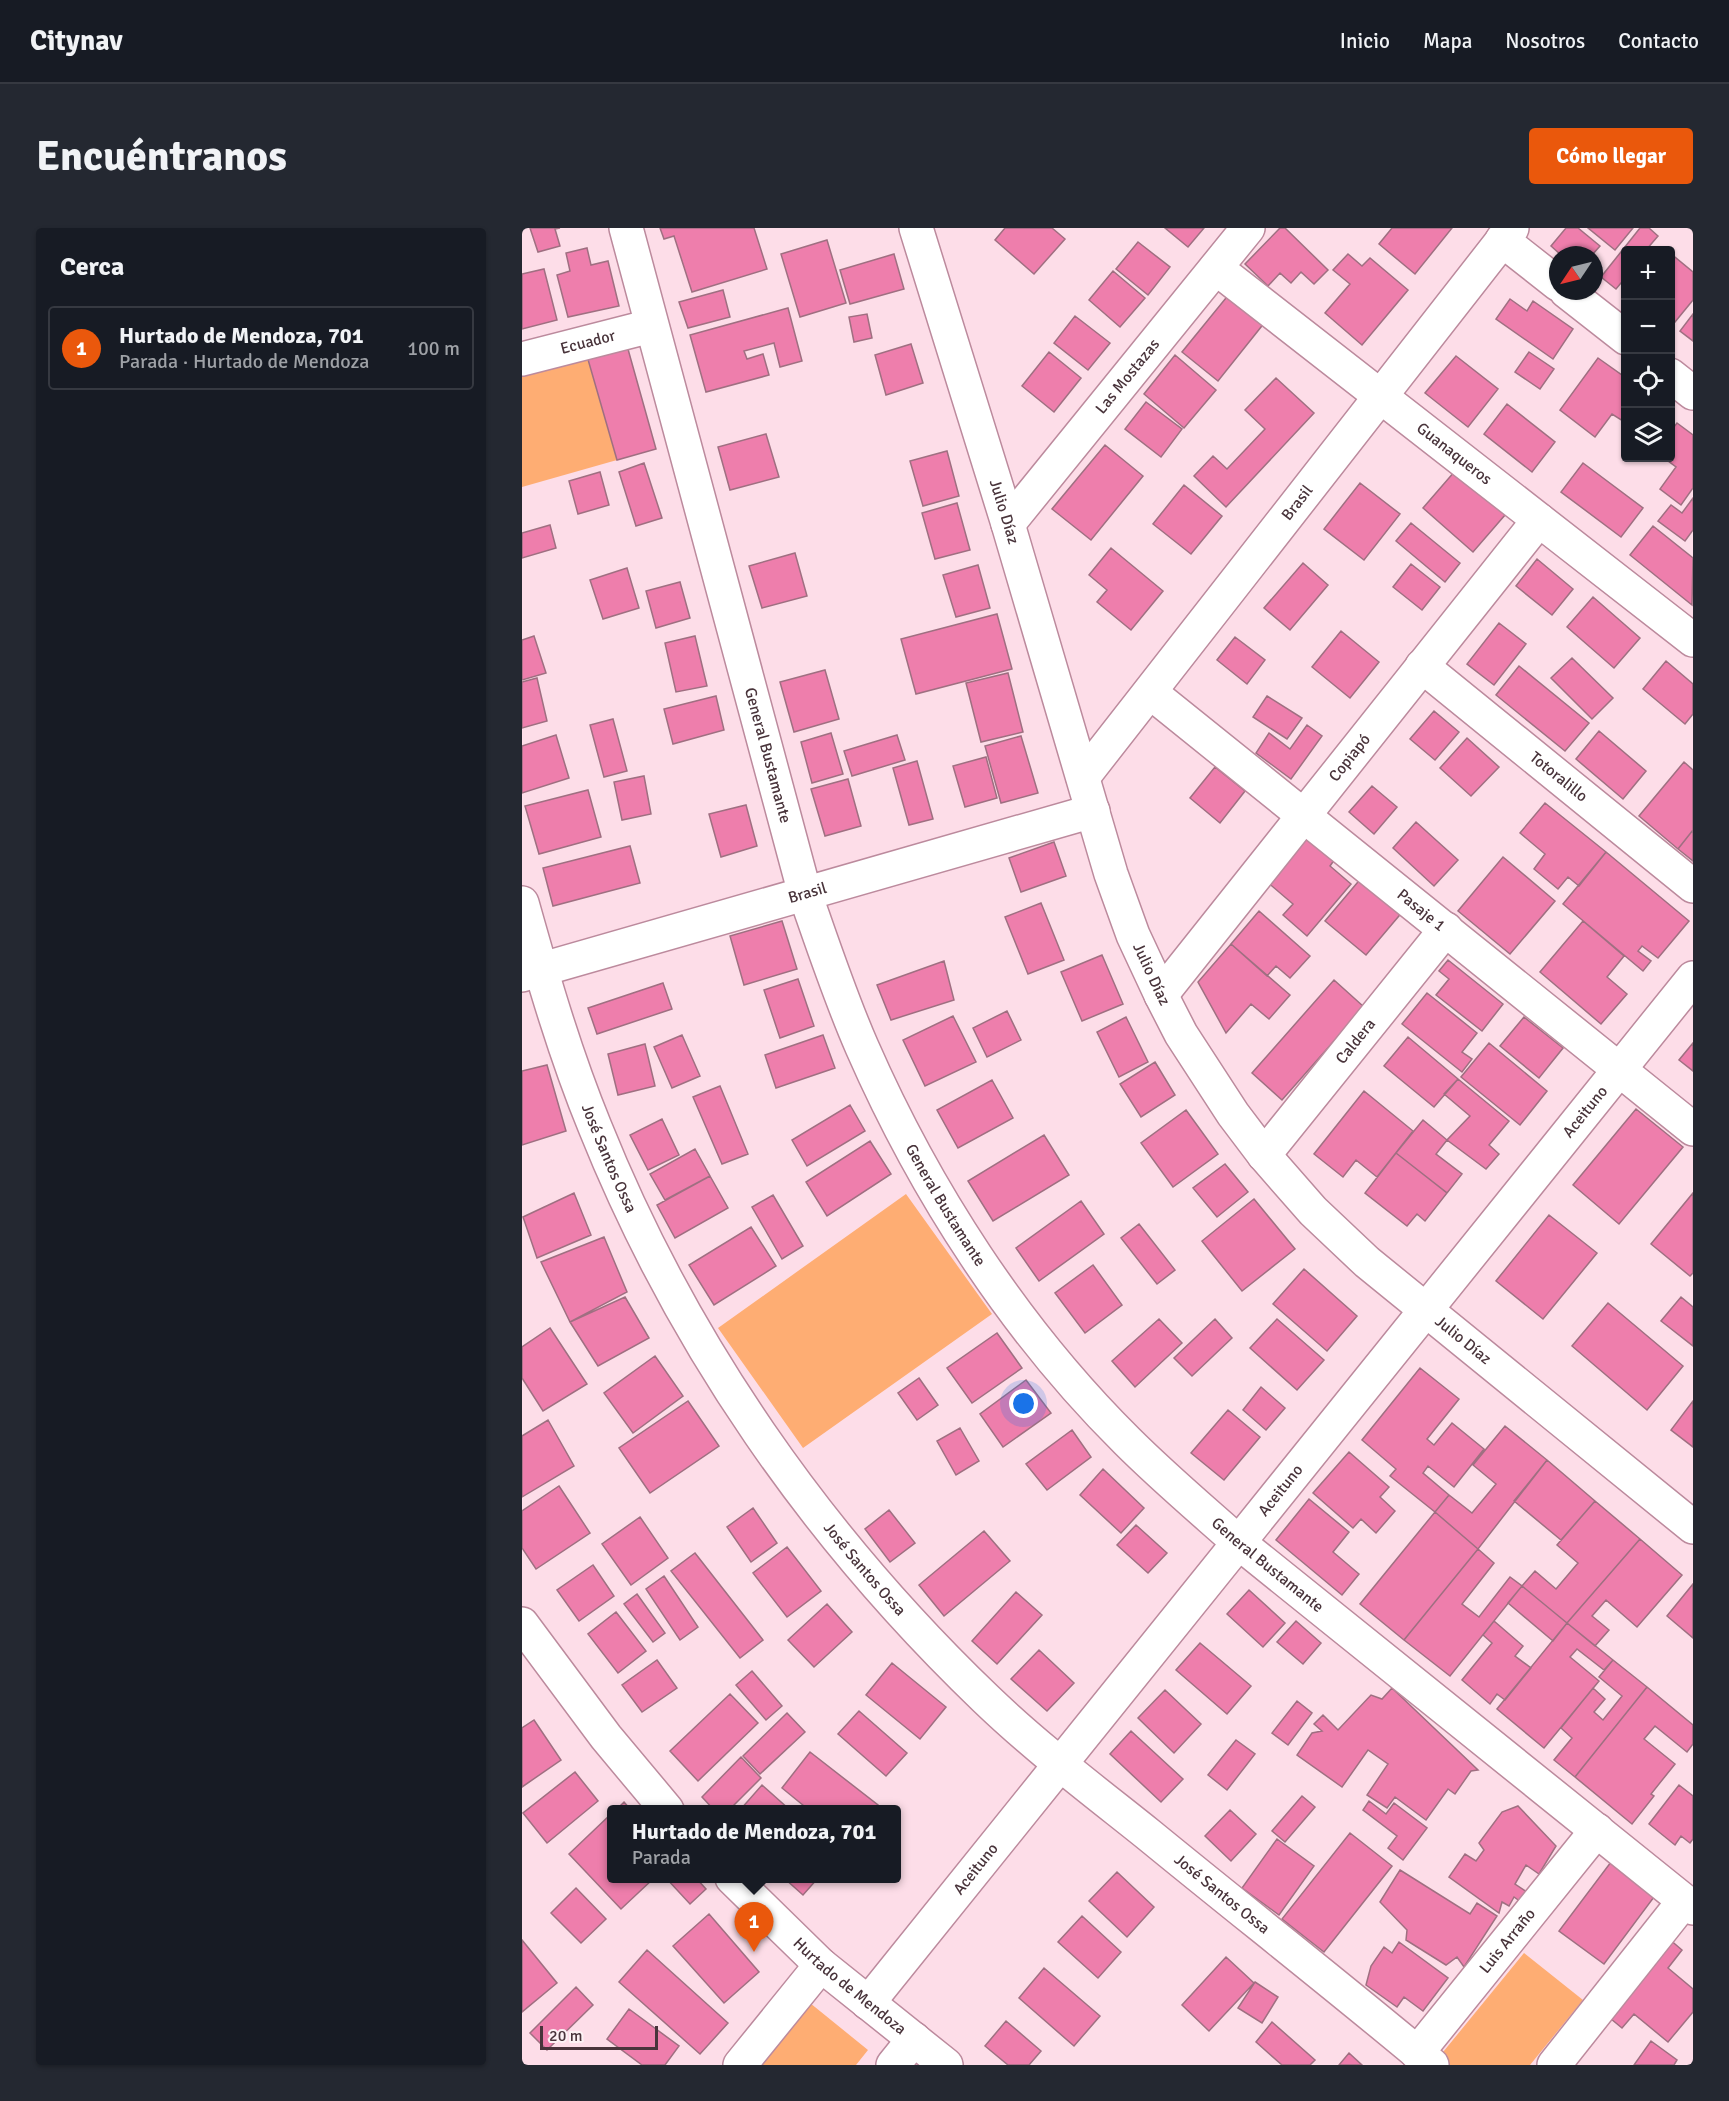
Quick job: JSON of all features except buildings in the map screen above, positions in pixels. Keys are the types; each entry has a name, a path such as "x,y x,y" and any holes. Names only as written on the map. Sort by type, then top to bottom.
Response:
{"street":[{"name":"General Bustamante","path":"626,228 805,894 832,972 862,1047 897,1121 937,1193 981,1262 1074,1383 1126,1440 1181,1493 1238,1542 1689,1904"},
{"name":"Julio Díaz","path":"916,228 1008,524 1111,874 1133,935 1161,995 1204,1071 1264,1155 1313,1211 1359,1255 1693,1527"},
{"name":"Las Mostazas","path":"1008,524 1248,228"},
{"path":"1507,234 1549,275"},
{"name":"Brasil","path":"1083,777 1507,234"},
{"name":"Guanaqueros","path":"1216,268 1693,640"},
{"path":"1577,300 1621,334"},
{"name":"Ecuador","path":"522,359 651,326"},
{"path":"1675,378 1693,393"},
{"name":"Copiapó","path":"1161,995 1539,520"},
{"name":"Totoralillo","path":"1422,666 1693,886"},
{"name":"Pasaje 1","path":"1150,692 1693,1129"},
{"name":"Brasil","path":"532,972 1093,811"},
{"name":"José Santos Ossa","path":"522,903 532,972 627,1201 663,1275 703,1347 747,1416 801,1493 859,1566 922,1635 988,1701 1060,1763 1425,2059"},
{"name":"Caldera","path":"1264,1155 1446,929"},
{"name":"Aceituno","path":"868,2003 1693,978"},
{"path":"522,1624 606,1737 664,1805"},
{"name":"Luis Arraño","path":"1425,2059 1597,1830"},
{"name":"Hurtado de Mendoza","path":"737,1883 821,1965 946,2065"},
{"path":"1554,2065 1689,1904"},
{"path":"740,2065 821,1965"},
{"path":"893,2065 914,2039"}],"shaded area":[{"path":"587,356 617,460 522,487 522,374"},
{"path":"906,1194 992,1314 803,1448 718,1328"},
{"path":"1524,1953 1583,2000 1530,2065 1449,2065 1439,2057"},
{"path":"810,2003 868,2050 856,2065 759,2065"}],"place":[{"name":"Hurtado de Mendoza, 701","path":"754,1952"}]}
